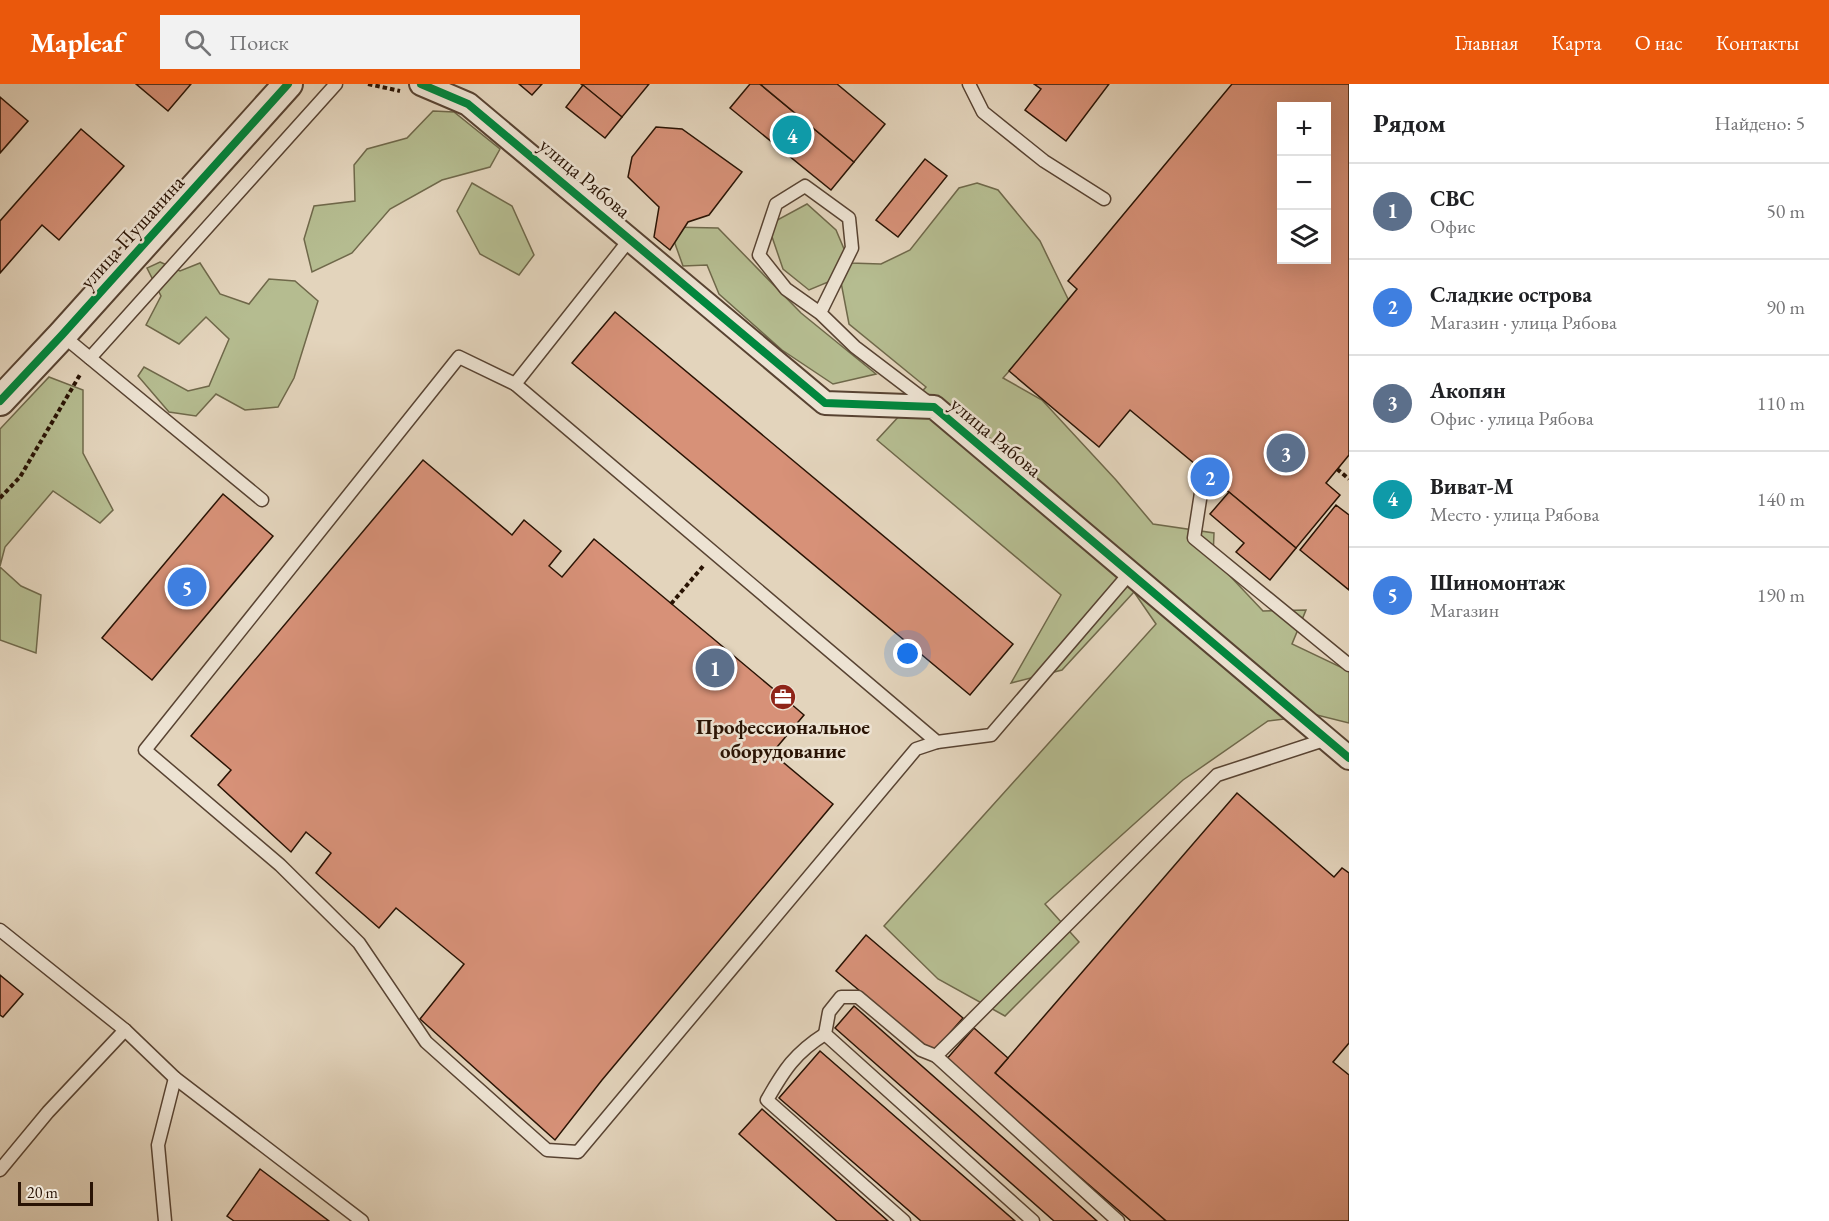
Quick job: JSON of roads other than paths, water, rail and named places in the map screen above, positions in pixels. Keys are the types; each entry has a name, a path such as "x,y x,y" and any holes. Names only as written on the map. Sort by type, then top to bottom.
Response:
{"street":[{"name":"улица Пушанина","path":"0,401 288,84"},
{"name":"улица Рябова","path":"421,84 468,104 825,403 934,407 1349,758"}],"lane":[{"path":"90,358 336,84"},
{"path":"969,84 983,112 1044,161 1104,199"},
{"path":"820,313 852,248 849,218 805,186 776,204 759,255 786,289 820,313 855,347 934,407"},
{"path":"515,384 630,239"},
{"path":"62,335 262,500"},
{"path":"937,742 515,384 459,357 145,750 280,865 359,944 426,1042 547,1150 578,1152 916,749 937,742 991,735 1130,573"},
{"path":"1201,493 1194,538 1349,665"},
{"path":"936,1056 1217,775 1327,739"},
{"path":"0,930 124,1030 175,1078 362,1221"},
{"path":"904,1221 767,1100 781,1075 804,1047 825,1034 829,1012 841,997 858,997 921,1050 936,1056 1118,1221"},
{"path":"0,1170 48,1112 124,1030"},
{"path":"825,1034 1033,1221"},
{"path":"165,1221 158,1145 175,1078"}],"place":[{"name":"Виват-М","path":"792,135"},
{"name":"Акопян","path":"1286,453"},
{"name":"Сладкие острова","path":"1210,477"},
{"name":"Шиномонтаж","path":"187,587"},
{"name":"СВС","path":"715,668"},
{"name":"Профессиональное оборудование","path":"783,697"}]}
